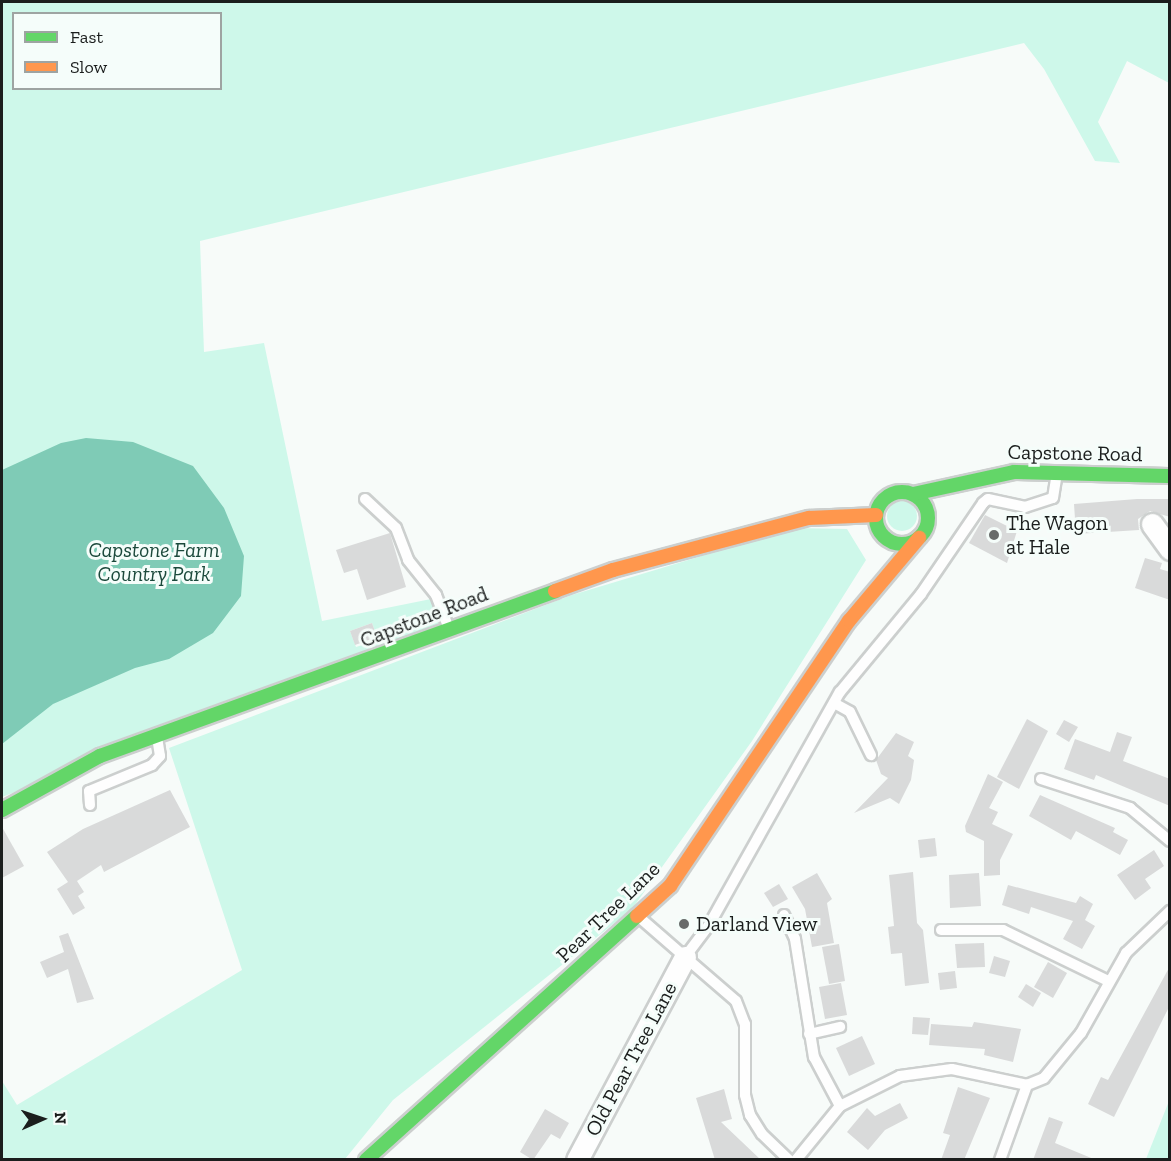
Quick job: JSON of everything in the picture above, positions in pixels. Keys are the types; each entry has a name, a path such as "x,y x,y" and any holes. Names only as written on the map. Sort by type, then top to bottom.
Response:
{"street":[{"name":"Capstone Road","path":"913,494 981,476 1057,472 1170,476"},
{"name":"Capstone Road","path":"928,522 945,504 981,476"},
{"path":"878,552 880,532 876,515 890,495 913,494 925,505 928,522 919,538 894,543 880,532"},
{"name":"Capstone Road","path":"2,810 100,756 449,629 636,564 809,518 876,515"},
{"path":"1152,524 1170,549"},
{"name":"Pear Tree Lane","path":"366,1160 639,917 670,886 849,621 919,538"},
{"name":"Pear Tree Lane","path":"849,621 870,574"},
{"name":"Old Pear Tree Lane","path":"577,1160 685,957"}],"lane":[{"path":"685,957 709,925 834,703 928,585 983,502 1025,507 1053,498 1057,472"},
{"path":"365,499 396,528 408,560 436,595 449,629"},
{"path":"834,703 850,712 871,755"},
{"path":"90,805 88,791 152,765 160,756 157,736"},
{"path":"1041,779 1130,808 1170,841"},
{"path":"796,1160 840,1106 878,1085 929,1070 974,1070 1027,1085 1044,1078 1060,1062 1130,948 1170,911"},
{"path":"784,915 795,939 817,1068 840,1106"},
{"path":"639,917 736,1001 745,1024 745,1095 750,1115 762,1134 789,1160"},
{"path":"940,930 1003,930 1108,981"},
{"path":"810,1034 840,1027"},
{"path":"1000,1160 1027,1085"}],"green space":[{"name":"Capstone Farm Country Park","path":"2,2 1169,2 1169,83 1127,61 1098,122 1120,163 1095,161 1044,69 1024,43 200,241 204,352 264,343 322,621 431,599 442,628 2,797","holes":["372,623 378,640 356,647 350,631"]},
{"path":"902,501 913,505 917,516 913,527 902,531 891,527 887,516 891,505"},
{"path":"795,528 847,529 866,560 752,741 632,909 393,1100 345,1159 2,1159 2,1081 17,1105 242,970 169,748 572,595"},
{"path":"1169,1101 1169,1159 1146,1159"}],"shaded area":[{"path":"86,438 133,442 193,466 224,508 244,556 241,596 213,633 169,659 135,668 53,704 2,744 2,470 61,443"}],"building":[{"path":"1170,499 1170,517 1150,511 1138,519 1139,530 1076,534 1074,504"},
{"name":"The Wagon at Hale","path":"985,515 1017,531 1007,563 969,543"},
{"path":"390,533 406,587 367,600 357,569 344,573 336,550"},
{"path":"1145,558 1162,563 1160,569 1170,572 1170,600 1135,588"},
{"path":"372,623 377,637 355,645 350,631"},
{"path":"1027,719 1048,731 1019,789 997,777"},
{"path":"1064,720 1078,727 1069,742 1056,734"},
{"path":"1117,732 1132,737 1123,761 1170,779 1170,806 1096,775 1094,780 1064,769 1075,739 1110,752"},
{"path":"896,733 914,742 908,756 914,760 911,780 899,804 890,798 854,813 888,778 881,774 876,760"},
{"path":"988,774 1003,782 989,808 998,812 992,824 1013,834 1000,860 1000,875 984,876 984,841 966,832 965,826"},
{"path":"170,790 190,827 104,872 101,865 77,881 84,892 78,896 85,908 73,915 57,889 68,882 47,852 83,829"},
{"path":"1040,795 1115,828 1113,832 1128,840 1120,855 1076,831 1071,840 1029,816"},
{"path":"2,827 24,866 2,878"},
{"path":"935,838 937,856 920,858 918,840"},
{"path":"1154,850 1164,866 1145,879 1151,888 1135,900 1117,875"},
{"path":"913,872 917,923 923,930 929,983 905,986 902,953 891,954 888,927 894,926 889,875"},
{"path":"817,873 832,899 827,903 834,943 812,947 805,909 792,887"},
{"path":"979,873 981,906 950,908 949,875"},
{"path":"779,884 788,899 773,907 764,893"},
{"path":"1008,885 1076,903 1080,896 1093,904 1085,920 1095,926 1082,949 1063,939 1073,921 1031,907 1029,914 1002,905"},
{"path":"68,933 94,999 77,1003 68,969 47,978 40,962 64,952 59,936"},
{"path":"984,943 985,967 957,968 955,944"},
{"path":"839,944 845,981 829,984 822,947"},
{"path":"994,956 1010,961 1005,977 989,973"},
{"path":"1048,962 1067,973 1053,998 1034,987"},
{"path":"1170,966 1170,1005 1114,1117 1088,1104 1101,1077 1108,1080"},
{"path":"955,971 957,988 940,990 938,973"},
{"path":"841,983 847,1015 825,1019 819,987"},
{"path":"1026,984 1041,993 1033,1007 1018,997"},
{"path":"913,1017 930,1018 928,1035 912,1034"},
{"path":"974,1022 1021,1029 1013,1062 984,1055 985,1049 929,1045 931,1024 972,1027"},
{"path":"862,1036 875,1064 849,1076 836,1048"},
{"path":"958,1087 990,1098 964,1160 941,1160 950,1135 943,1133"},
{"path":"724,1089 732,1119 721,1122 761,1160 715,1160 696,1098"},
{"path":"900,1103 908,1118 885,1130 868,1150 847,1132 867,1108 875,1116"},
{"path":"545,1109 569,1123 560,1139 551,1134 533,1160 520,1152"},
{"path":"1049,1117 1063,1122 1055,1143 1096,1160 1033,1160"}],"traffic: fast":[{"path":"913,494 1014,472 1170,476"},
{"path":"902,492 916,496 924,504 928,518 924,532 916,540 902,544 888,540 880,532 876,518 880,504 888,496 902,492"},
{"path":"2,810 100,756 555,591"},
{"path":"366,1160 637,916"}],"traffic: slow":[{"path":"555,591 613,570 809,518 876,515"},
{"path":"637,916 670,886 849,621 919,538"}],"place":[{"name":"The Wagon at Hale","path":"994,535"},
{"name":"Darland View","path":"684,924"}]}
